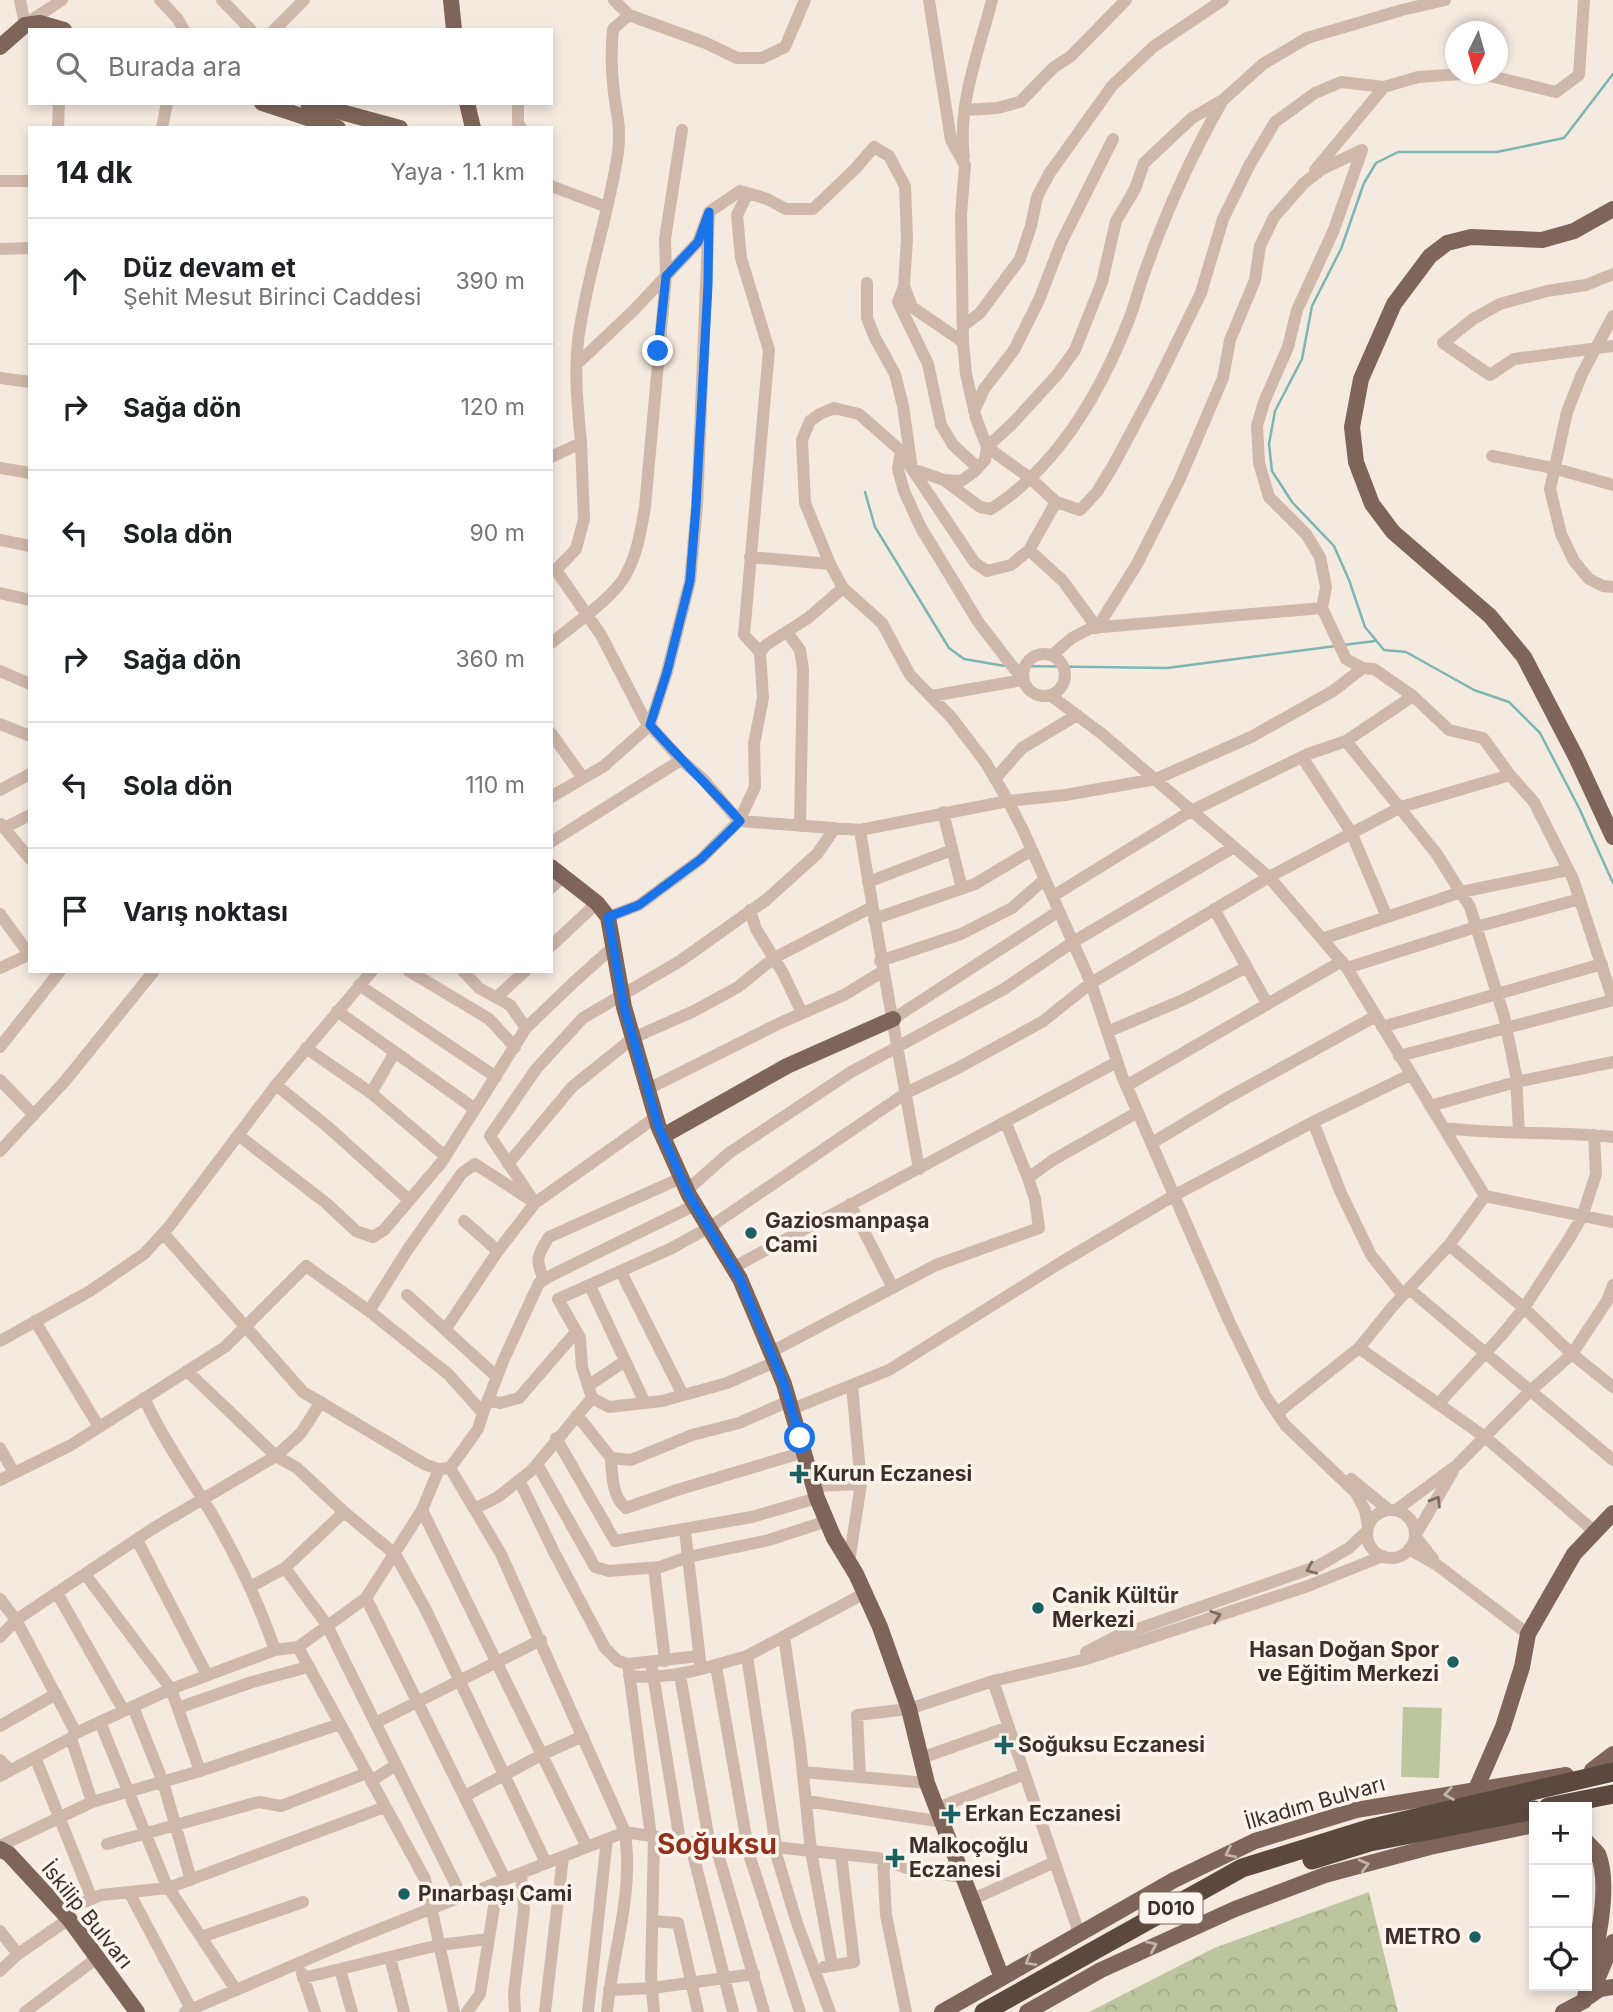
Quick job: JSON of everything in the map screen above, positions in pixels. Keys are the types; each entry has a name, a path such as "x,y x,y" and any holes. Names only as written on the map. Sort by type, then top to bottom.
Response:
{"highway":[{"name":"İlkadım Bulvarı","path":"985,2012 1242,1868 1613,1770"},
{"path":"1580,1802 1613,1797"},
{"name":"İlkadım Bulvarı","path":"1005,2012 1239,1881 1369,1836 1529,1822"}],"main road":[{"path":"451,0 454,28"},
{"path":"0,47 29,27 40,23 57,28"},
{"path":"268,105 332,126"},
{"path":"467,105 473,126"},
{"path":"301,115 385,126"},
{"path":"1613,209 1574,231 1542,240 1471,237 1447,243 1430,256 1394,304 1361,379 1352,427 1356,461 1372,504 1392,532 1490,616 1524,657 1613,836"},
{"path":"557,871 597,903 608,917 622,994 656,1118 684,1184 733,1267 773,1357 791,1405 815,1492 880,1627 909,1709 927,1783 1002,1978"},
{"path":"663,1136 787,1066 892,1019"},
{"path":"1476,1789 1503,1727 1522,1667 1528,1634 1574,1555 1613,1513"},
{"path":"1592,1770 1613,1754"},
{"name":"İlkadım Bulvarı","path":"942,2012 1174,1880 1255,1841 1356,1810 1592,1770 1613,1770"},
{"path":"1592,1806 1613,1797"},
{"name":"İlkadım Bulvarı","path":"1027,2012 1101,1970 1235,1909 1325,1875 1529,1823"},
{"path":"1581,2007 1605,1924 1609,1882 1600,1855 1592,1847"},
{"name":"İskilip Bulvarı","path":"0,1848 9,1854 65,1915 137,2012"},
{"path":"1581,2007 1597,1980 1613,1942"},
{"path":"1563,2012 1581,2007 1600,1989 1613,1987"}],"street":[{"path":"20,0 29,27"},
{"path":"29,0 29,27"},
{"path":"29,27 62,0"},
{"path":"160,0 183,28"},
{"path":"222,0 249,28"},
{"path":"276,28 304,0"},
{"path":"614,0 629,15 706,43 737,58 762,58 785,47 805,0"},
{"path":"929,0 951,140 965,165"},
{"path":"912,470 944,480 961,481 985,460 987,447 966,374 963,342 961,215 965,165 961,134 964,110 992,0"},
{"path":"964,110 997,108 1020,102 1053,68 1071,56 1126,0"},
{"path":"963,326 980,313 1020,259 1037,197 1049,174 1112,86 1153,47 1223,0"},
{"path":"987,447 1022,414 1075,350 1102,282 1116,221 1135,189 1144,163 1192,118 1223,100 1263,64 1307,38 1445,0"},
{"path":"1508,80 1556,92 1579,75 1584,0"},
{"path":"629,15 613,29 611,51 614,95 620,119 618,149 586,297 577,364 584,519 576,549 554,570 601,635 645,720 740,821 860,830 943,812 1087,792 1156,779 1251,737 1333,691 1363,668"},
{"path":"987,447 1030,478 1056,502 1080,510 1097,492 1113,466 1201,293 1229,208 1250,163 1275,122 1315,93 1341,82 1384,87 1418,78 1445,76"},
{"path":"1097,628 1137,564 1180,481 1223,378 1230,340 1255,280 1260,246 1274,217 1384,87"},
{"path":"944,480 980,507 991,509 1015,494 1064,440 1095,392 1128,321 1168,212 1223,100"},
{"path":"58,126 59,105"},
{"path":"162,126 167,105"},
{"path":"519,105 517,123 519,126"},
{"path":"553,641 587,615 625,577 638,541 645,507 666,276 665,239 682,131"},
{"path":"975,411 984,389 1014,350 1061,243 1113,139"},
{"path":"577,364 698,242 709,212 740,191 767,199 786,209 813,209 874,148 889,156 905,186 907,239 904,286 898,302 928,364 941,425 953,444 978,468"},
{"path":"1304,183 1322,169 1362,150 1333,232 1297,310 1288,347 1264,402 1257,426 1259,463 1269,497 1306,534 1320,557 1326,587 1322,608 1346,659 1363,668 1374,669 1413,696 1449,730 1483,738 1534,802 1580,899 1613,1000 1399,1056"},
{"path":"0,181 28,181"},
{"path":"553,187 607,207"},
{"path":"608,917 639,905 701,859 740,821 755,787 754,744 763,698 760,652 744,635 769,350 741,258 737,215 748,193"},
{"path":"553,796 604,766 650,725 667,672 690,581 697,493 709,212"},
{"path":"0,249 28,248"},
{"path":"1613,274 1586,285 1547,290 1500,304 1473,319 1443,343 1490,375 1514,359 1613,346"},
{"path":"867,283 867,318 895,374 903,405 912,470"},
{"path":"904,286 912,307 963,342"},
{"path":"1613,316 1582,374 1567,412 1550,489 1561,534 1574,561 1589,579 1603,586 1613,587"},
{"path":"0,378 28,382"},
{"path":"1056,502 1029,550 1011,565 987,571 975,563 901,451 859,414 834,408 820,414 810,421 802,440 805,503 830,564 843,588 882,623 910,675 951,717 986,763 1008,801 1091,983 1126,1086 1229,1321 1265,1395 1332,1462 1392,1510 1402,1513 1412,1523 1415,1536 1437,1565"},
{"path":"553,456 581,443"},
{"path":"901,451 898,468 904,491 921,528 979,623 1026,686 1037,695 1050,695 1061,688 1065,676 1062,663 1052,655 1039,654 1027,661 1023,680"},
{"path":"1492,456 1553,468 1613,485"},
{"path":"0,468 28,473"},
{"path":"0,540 28,546"},
{"path":"1029,550 1063,581 1097,628"},
{"path":"750,557 830,564"},
{"path":"760,652 766,645 808,618 843,588"},
{"path":"0,593 28,600"},
{"path":"1052,655 1072,638 1097,628 1322,608"},
{"path":"787,632 800,650 803,670 800,826"},
{"path":"0,671 28,683"},
{"path":"931,696 1023,680"},
{"path":"1050,695 1156,779 1269,877 1344,965 1485,1196 1613,1222"},
{"path":"1053,896 1191,811 1302,757 1346,740 1413,696"},
{"path":"995,779 1022,748 1077,715"},
{"path":"0,724 28,735"},
{"path":"553,736 583,778"},
{"path":"1346,740 1436,853 1471,908 1506,1028 1516,1082 1519,1132"},
{"path":"1302,757 1350,832 1387,917"},
{"path":"553,841 681,760"},
{"path":"0,790 28,775"},
{"path":"1006,1123 1035,1199 1039,1228 936,1265 727,1383 645,1403 609,1407 590,1392 582,1367 580,1338 558,1299 670,1250 710,1227 906,1093 1042,1022 1091,983 1350,832 1401,807 1510,775"},
{"path":"943,812 962,889"},
{"path":"28,816 2,825 28,857"},
{"path":"535,1203 490,1136 536,1069 583,1018 680,961 766,900 817,855 835,828"},
{"path":"860,830 881,966 899,1047 919,1168"},
{"path":"544,1280 538,1268 538,1253 549,1237 684,1184 851,1072 1004,989 1073,942 1234,847"},
{"path":"868,882 952,850"},
{"path":"508,1164 572,1087 633,1038 694,1011 738,987 774,958 873,913 975,884 1032,850"},
{"path":"1322,939 1461,892 1568,870"},
{"path":"648,1089 844,995 881,966 961,934 1012,908 1045,879"},
{"path":"1126,1086 1267,1003 1344,965 1580,899"},
{"path":"553,944 597,903"},
{"path":"1214,909 1267,1003"},
{"path":"750,910 756,929 783,973 802,1013"},
{"path":"892,1019 1059,911"},
{"path":"0,914 28,953"},
{"path":"238,1135 326,1203 356,1231 373,1237 384,1230 423,1186 445,1156 526,1028 613,947"},
{"path":"0,968 28,954"},
{"path":"1152,1143 1227,1098 1379,1021 1602,964"},
{"path":"1107,1032 1185,999 1247,967"},
{"path":"0,1047 58,973"},
{"path":"0,1151 65,1081 152,973"},
{"path":"0,1341 90,1291 144,1254 276,1085 370,973"},
{"path":"413,973 489,1019 515,1047"},
{"path":"467,973 479,988 510,1005 526,1028"},
{"path":"497,998 523,973"},
{"path":"359,985 496,1077"},
{"path":"337,1011 475,1109"},
{"path":"306,1048 371,1093 445,1156"},
{"path":"371,1093 395,1052"},
{"path":"733,1267 1117,1062"},
{"path":"1430,1106 1516,1082 1613,1062"},
{"path":"611,1458 631,1460 692,1434 739,1423 889,1370 1175,1195 1313,1122 1410,1075"},
{"path":"0,1080 34,1115"},
{"path":"276,1085 328,1127 409,1200"},
{"path":"1028,1178 1053,1160 1138,1112"},
{"path":"445,1329 498,1251 535,1203 656,1118"},
{"path":"1313,1122 1341,1193 1371,1255 1406,1292 1613,1460"},
{"path":"1444,1128 1474,1132 1613,1137"},
{"path":"1438,1404 1524,1308 1582,1217 1596,1174 1594,1135"},
{"path":"369,1311 461,1173 475,1164 535,1203"},
{"path":"1281,1410 1359,1348 1449,1245 1485,1196"},
{"path":"850,1204 893,1288"},
{"path":"0,1760 5,1773 100,1721 171,1689 275,1650 298,1647 366,1598 422,1510 444,1468 478,1429 497,1377 539,1283 695,1205"},
{"path":"464,1221 498,1251"},
{"path":"163,1233 303,1392 426,1465 444,1468 474,1509 501,1554 625,1832 628,1871 607,2012"},
{"path":"1449,1245 1613,1387"},
{"path":"0,1480 71,1445 225,1347 306,1266 369,1311 448,1374 483,1413"},
{"path":"621,1272 682,1395"},
{"path":"1058,1667 1115,1637 1318,1566 1349,1548 1368,1529 1374,1517 1392,1510 1457,1465 1529,1392 1572,1354 1600,1312 1613,1285"},
{"path":"590,1286 645,1403"},
{"path":"407,1295 497,1377"},
{"path":"1600,1312 1613,1320"},
{"path":"35,1321 99,1427"},
{"path":"488,1400 500,1403 519,1398 576,1332"},
{"path":"1359,1348 1485,1437 1595,1532"},
{"path":"474,1509 498,1497 537,1464 577,1415 590,1392 625,1361"},
{"path":"187,1371 276,1455 297,1468 395,1554 427,1612 547,1863"},
{"path":"849,1562 861,1484 852,1385"},
{"path":"144,1398 158,1429 216,1521 264,1616 275,1650"},
{"path":"1270,1399 1285,1425 1356,1493 1365,1510 1371,1546 1383,1556"},
{"path":"0,1637 16,1620 85,1574 276,1455 301,1433 321,1402"},
{"path":"577,1415 611,1458 612,1480 620,1504 626,1508 804,1452"},
{"path":"556,1438 615,1541 685,1531 752,1517 815,1492 861,1484"},
{"path":"0,1448 14,1473"},
{"path":"537,1464 595,1567 609,1571 654,1567 769,1540 827,1521"},
{"path":"860,1777 858,1714 909,1709 993,1681 1058,1667 1308,1586 1383,1556 1398,1557 1409,1549 1457,1465"},
{"path":"519,1480 605,1648 628,1670 653,1678 680,1675 700,1662"},
{"path":"422,1510 587,1847"},
{"path":"250,1587 285,1569 344,1512"},
{"path":"685,1531 700,1662"},
{"path":"137,1540 207,1675"},
{"path":"1409,1549 1437,1565 1528,1634"},
{"path":"654,1567 665,1661"},
{"path":"285,1569 327,1625 462,1897"},
{"path":"85,1574 171,1689 200,1771"},
{"path":"628,1670 651,1662 665,1661 700,1662 716,1666 747,1656 865,1593"},
{"path":"57,1594 128,1709 163,1782 191,1880"},
{"path":"366,1598 464,1797 501,1881 488,1939 480,1994 467,2012"},
{"path":"0,1599 16,1620 56,1694 74,1735 92,1802"},
{"path":"784,1637 811,1851 832,1965"},
{"path":"375,1723 541,1640"},
{"path":"298,1647 425,1879 454,2012"},
{"path":"747,1656 775,1847 830,2012"},
{"path":"651,1662 685,1842 733,2012"},
{"path":"716,1666 748,1848 800,2012"},
{"path":"178,1708 253,1682 309,1667"},
{"path":"628,1670 652,1836 654,2012"},
{"path":"680,1675 713,1846 764,2012"},
{"path":"993,1681 1079,1933"},
{"path":"0,1726 56,1694"},
{"path":"100,1721 168,1888 236,1990"},
{"path":"0,1848 92,1802 200,1771 340,1724"},
{"path":"921,1758 1009,1727"},
{"path":"464,1797 543,1754 583,1736"},
{"path":"35,1756 92,1899"},
{"path":"107,1844 260,1802 281,1807 396,1765"},
{"path":"803,1772 927,1783"},
{"path":"806,1801 940,1815 1025,1774"},
{"path":"0,1971 65,1915 101,1895 168,1888 385,1807"},
{"path":"129,1892 188,2011 298,1963 625,1832 713,1846 775,1847 841,1854 883,1860 916,1871 962,1877"},
{"path":"587,2012 607,1839"},
{"path":"815,1970 854,1962 841,1854"},
{"path":"545,2012 562,1857"},
{"path":"883,1860 886,1915 906,2012"},
{"path":"971,1900 1055,1862"},
{"path":"515,2012 514,1993 524,1909 521,1873"},
{"path":"201,1937 303,1902"},
{"path":"653,1921 678,1923 698,2012"},
{"path":"0,1931 18,1954"},
{"path":"303,1978 439,1945 488,1939"},
{"path":"390,1957 404,2012"},
{"path":"25,2012 97,1958"},
{"path":"298,1963 315,2012"},
{"path":"340,1969 352,2012"},
{"path":"609,1990 652,1988 754,1974"}],"green space":[{"path":"1403,1707 1442,1708 1439,1778 1401,1777"},
{"path":"1369,1892 1398,2012 1089,2012 1214,1948"}],"waterway":[{"path":"1613,74 1564,138 1497,152 1398,152 1376,163 1364,183 1341,249 1312,306 1302,359 1275,411 1269,444 1272,471 1292,502 1334,546 1365,627 1384,650 1406,652 1474,690 1509,702 1540,733 1579,808 1613,883"},
{"path":"865,492 875,527 949,648 964,659 1005,666"},
{"path":"1343,645 1375,641"},
{"path":"1019,666 1167,668 1336,646"}],"place":[{"name":"Gaziosmanpaşa Cami","path":"751,1233"},
{"name":"Kurun Eczanesi","path":"799,1474"},
{"name":"Canik Kültür Merkezi","path":"1038,1608"},
{"name":"Hasan Doğan Spor ve Eğitim Merkezi","path":"1453,1662"},
{"name":"Soğuksu Eczanesi","path":"1004,1745"},
{"name":"Erkan Eczanesi","path":"951,1814"},
{"name":"Malkoçoğlu Eczanesi","path":"895,1858"},
{"name":"Pınarbaşı Cami","path":"404,1894"},
{"name":"METRO","path":"1475,1937"}],"district":[{"name":"Soğuksu","path":"717,1844"}],"route":[{"path":"658,351 666,276 698,242 709,212 708,285 690,581 667,672 650,725 740,821 701,859 639,905 608,917 624,1007 659,1128 689,1195 740,1279 784,1384 800,1438"}]}
